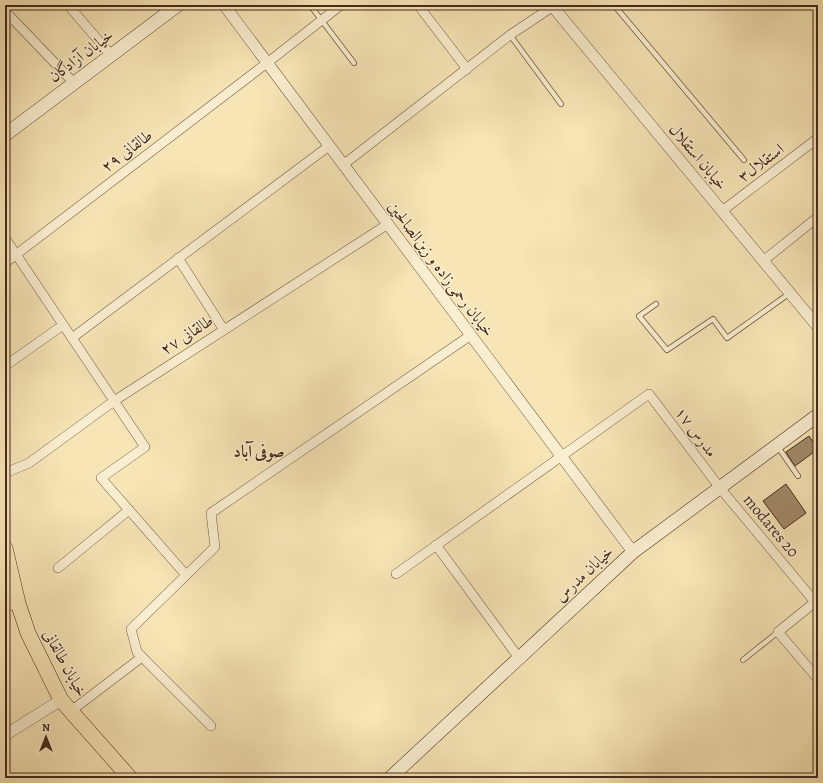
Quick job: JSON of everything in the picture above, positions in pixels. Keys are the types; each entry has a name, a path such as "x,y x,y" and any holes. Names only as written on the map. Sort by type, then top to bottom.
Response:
{"main road":[{"name":"خیابان آزادگان","path":"5,135 178,5"},
{"name":"خیابان مدرس","path":"390,778 633,552 818,415"},
{"name":"خیابان طالقانی","path":"5,548 11,605 28,633 61,700 130,778"}],"street":[{"path":"68,5 112,55"},
{"name":"خیابان رحمی‌زاده و زین‌الصالحین","path":"224,5 633,552"},
{"name":"طالقانی ۲۹","path":"5,263 267,63 340,5"},
{"path":"418,5 467,69"},
{"path":"343,164 510,35 554,6"},
{"name":"خیابان استقلال","path":"554,6 818,327"},
{"path":"5,11 74,83"},
{"name":"استقلال۳","path":"722,211 818,138"},
{"path":"72,338 329,146"},
{"path":"763,260 818,217"},
{"name":"طالقانی ۲۷","path":"5,473 28,463 114,401 388,224"},
{"path":"5,238 145,447 101,478 186,575"},
{"path":"178,258 224,330"},
{"path":"5,366 63,325"},
{"path":"211,726 137,652 131,629 215,547 210,513 471,335"},
{"name":"مدرس ۱۷","path":"561,456 649,394 720,488"},
{"path":"396,574 561,456"},
{"name":"modares 20","path":"720,488 815,602 778,632"},
{"path":"58,568 129,510"},
{"path":"436,545 519,658"},
{"path":"778,632 818,679"},
{"path":"71,711 142,657"},
{"path":"5,734 61,700"}],"lane":[{"path":"310,5 354,63"},
{"path":"614,5 744,160"},
{"path":"510,35 561,104"},
{"path":"656,304 639,316 667,350 713,319 727,338 790,293"},
{"path":"777,445 798,476"},
{"path":"743,660 778,632"}],"building":[{"path":"809,436 818,449 795,466 786,452"},
{"path":"786,484 806,513 784,529 763,501"}],"district":[{"name":"صوفی آباد","path":"259,451"}]}
